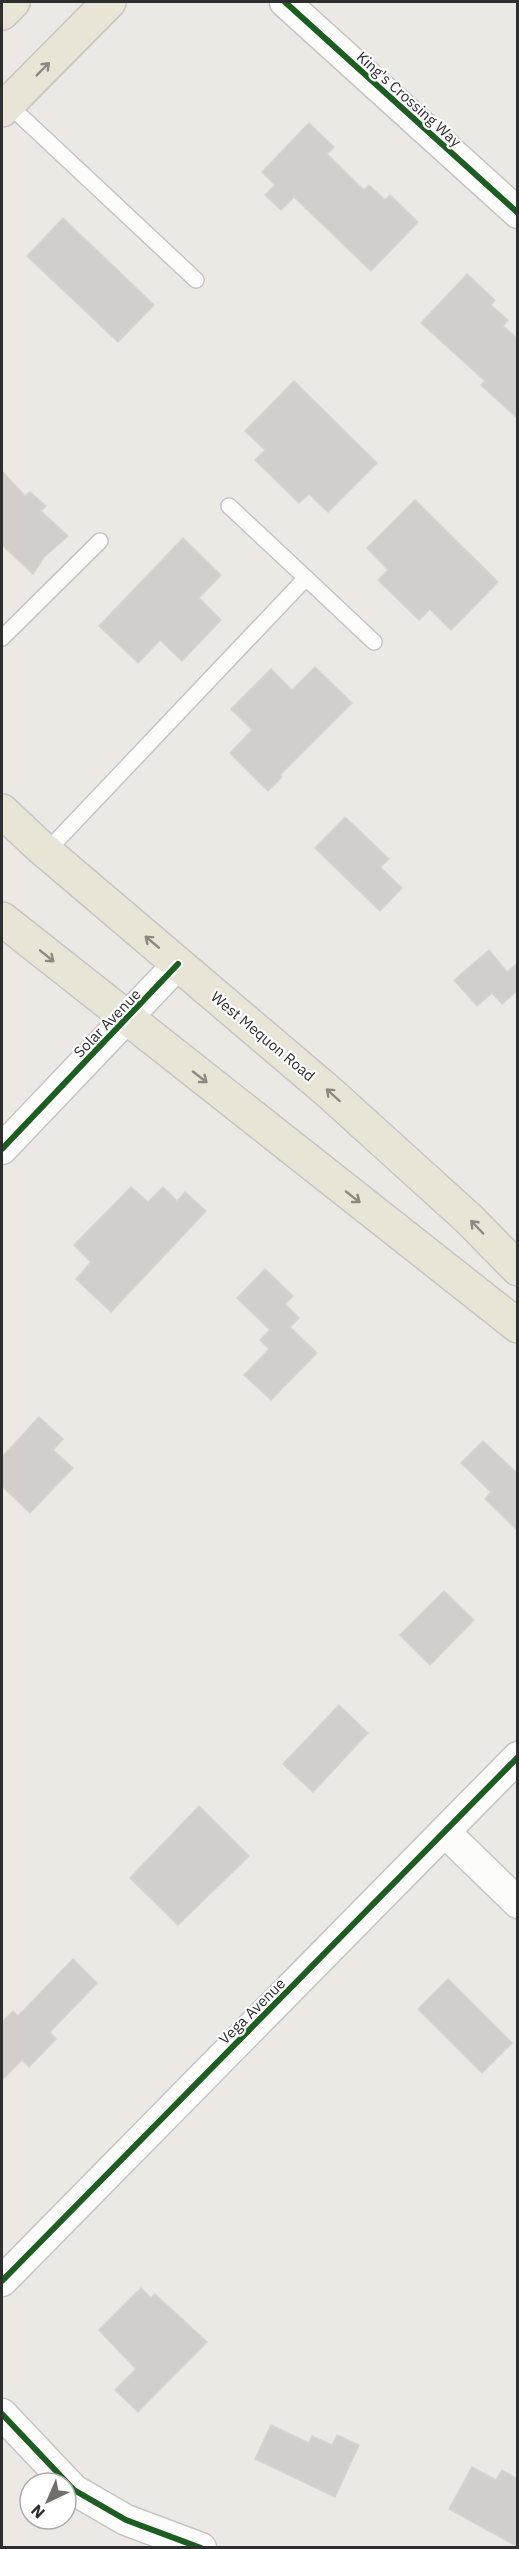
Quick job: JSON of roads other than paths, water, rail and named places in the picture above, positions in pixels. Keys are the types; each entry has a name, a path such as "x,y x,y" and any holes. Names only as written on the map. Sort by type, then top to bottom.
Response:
{"main road":[{"path":"2,13 13,2"},
{"path":"5,107 109,2"},
{"name":"West Mequon Road","path":"2,811 46,852 330,1093 469,1220 518,1269"},
{"path":"2,919 127,1020 518,1326"}],"street":[{"name":"King's Crossing Way","path":"285,2 512,202"},
{"name":"Solar Avenue","path":"2,1149 178,964"},
{"name":"Vega Avenue","path":"2,2281 518,1757"},
{"path":"445,1832 518,1903"},
{"path":"2,2414 74,2490 126,2520 201,2547"}],"lane":[{"path":"5,107 196,280"},
{"path":"229,506 374,642"},
{"path":"3,633 99,541"},
{"path":"46,852 306,578"}]}
